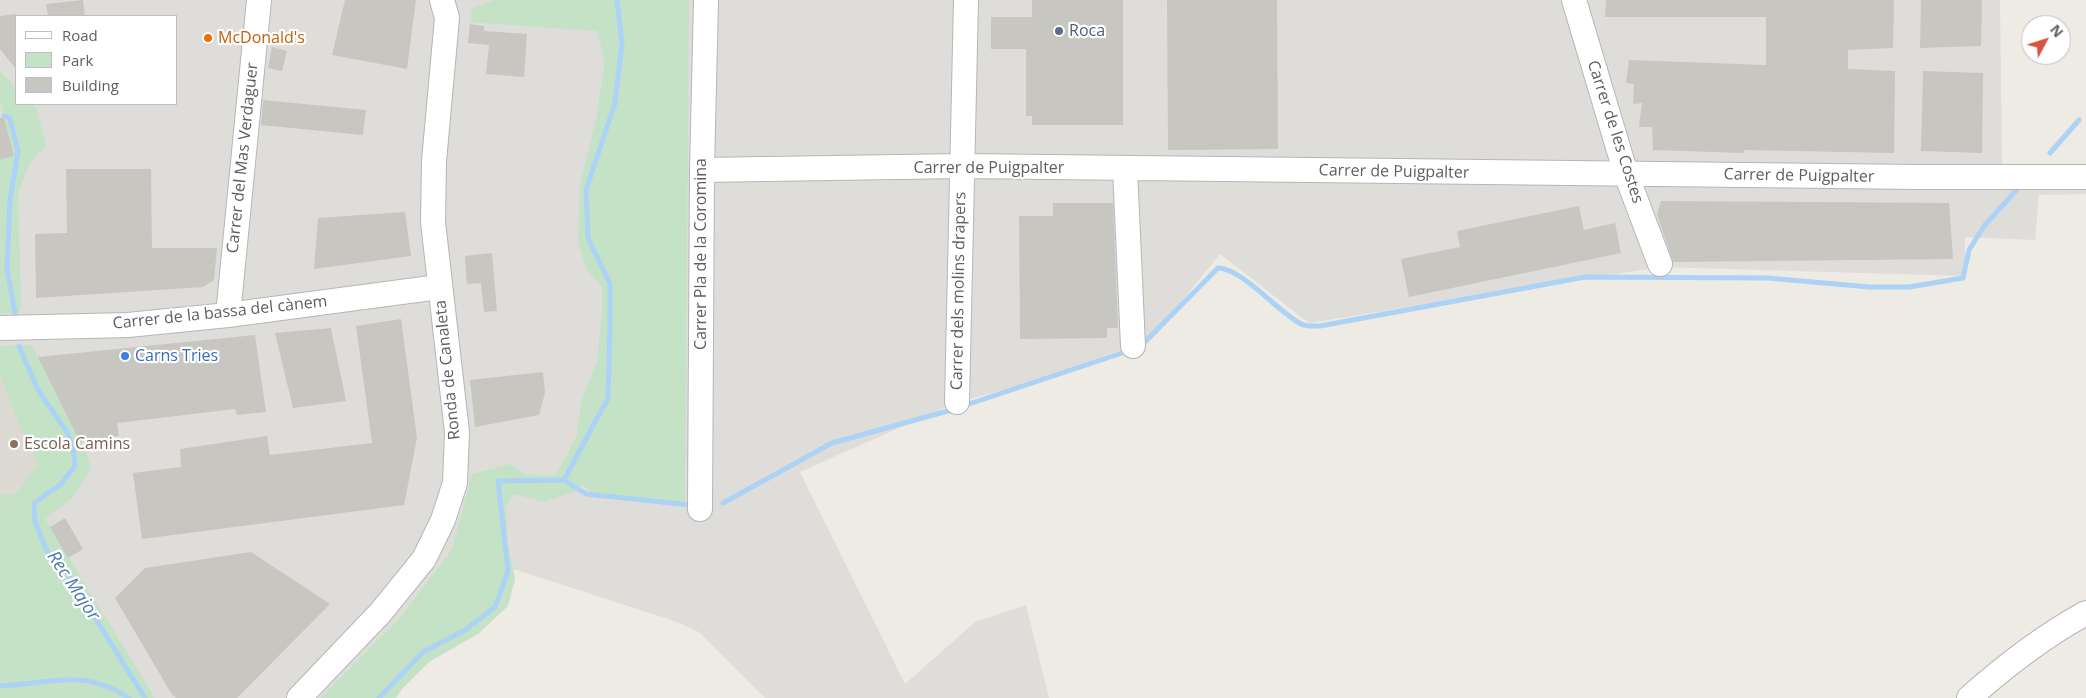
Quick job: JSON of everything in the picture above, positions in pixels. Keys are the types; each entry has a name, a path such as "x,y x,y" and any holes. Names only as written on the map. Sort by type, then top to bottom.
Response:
{"street":[{"name":"Carrer del Mas Verdaguer","path":"228,315 259,0"},
{"name":"Carrer Pla de la Coromina","path":"700,509 702,170 706,0"},
{"name":"Carrer dels molins drapers","path":"957,402 966,0"},
{"name":"Carrer de les Costes","path":"1574,0 1626,174 1660,264"},
{"name":"Ronda de Canaleta","path":"299,698 394,597 424,559 443,520 455,483 457,432 433,222 434,160 449,6"},
{"name":"Carrer de Puigpalter","path":"702,170 962,166 1919,177 2086,177"},
{"path":"1125,169 1133,346"},
{"name":"Carrer de la bassa del cànem","path":"0,328 128,325 228,315 439,287"},
{"path":"1969,698 2001,670 2050,633 2086,613"}],"shaded area":[{"path":"0,0 2000,0 2002,167 2086,169 2086,194 2039,195 2035,240 1965,237 1965,276 1660,267 1309,323 1220,254 1151,339 1028,384 957,402 800,472 905,684 975,622 1026,605 1049,698 765,698 699,632 674,621 452,549 397,621 320,698 0,698"},
{"name":"Escola Camins","path":"0,375 19,424 38,464 16,494 11,495 0,495"}],"green space":[{"path":"494,0 689,0 685,505 593,493 582,484 576,491 544,502 514,494 506,506 508,544 515,579 508,606 478,634 429,662 403,688 396,698 320,698 397,621 452,549 472,474 510,464 528,475 556,475 576,438 581,403 597,362 602,312 602,287 587,270 578,243 580,184 596,120 605,62 597,31 470,22 472,8"},
{"path":"0,71 15,86 15,105 33,105 37,110 46,145 29,165 18,193 20,313 0,313 0,160 14,156 0,102"},
{"path":"32,345 88,457 91,469 73,497 45,519 155,698 0,698 0,495 16,494 38,464 19,424 0,375 0,346"}],"building":[{"path":"83,0 85,15 48,15 46,4"},
{"path":"345,0 416,0 407,69 332,55"},
{"path":"1032,0 1123,0 1123,125 1032,125 1032,116 1026,116 1026,49 991,49 991,17 1032,17"},
{"path":"1167,0 1277,0 1278,149 1168,150"},
{"path":"1606,0 1894,0 1893,48 1848,50 1848,69 1895,71 1894,153 1744,150 1744,153 1653,150 1652,127 1639,127 1642,103 1633,104 1634,84 1626,83 1629,60 1766,65 1766,17 1605,17"},
{"path":"1921,0 1982,0 1981,46 1920,48"},
{"path":"16,14 15,68 0,49 0,16"},
{"path":"470,24 484,26 484,31 527,34 524,77 486,74 489,45 468,43"},
{"path":"272,47 287,51 282,71 268,68"},
{"path":"1923,71 1983,73 1982,153 1921,151"},
{"path":"263,100 366,110 363,135 261,125"},
{"path":"0,118 4,118 14,156 0,160"},
{"path":"66,169 151,169 152,248 217,248 214,280 203,287 36,298 35,234 67,233"},
{"path":"1661,201 1949,203 1953,259 1673,262 1657,214"},
{"path":"1053,203 1113,203 1118,328 1107,328 1107,338 1020,339 1019,216 1053,216"},
{"path":"1579,206 1584,230 1615,223 1621,253 1409,297 1401,259 1460,247 1457,231"},
{"path":"405,212 411,256 314,269 318,218"},
{"path":"492,253 497,311 484,312 481,283 467,284 465,256"},
{"path":"401,319 417,438 404,505 142,539 133,473 181,467 180,449 267,436 270,455 372,443 356,326"},
{"path":"331,328 346,401 293,408 275,333"},
{"path":"255,335 266,412 237,415 235,409 117,423 119,436 80,442 38,357"},
{"path":"543,372 545,393 539,415 475,427 470,380"},
{"path":"65,518 83,549 68,558 50,527"},
{"path":"251,552 330,604 237,698 176,698 171,693 115,598 145,568"}],"waterway":[{"path":"379,698 423,652 465,630 495,607 508,571 498,481 564,480 608,398 610,284 588,238 586,190 615,103 622,44 617,0"},
{"name":"Rec Major","path":"4,116 10,118 18,151 10,200 7,269 15,313"},
{"path":"2050,153 2079,120"},
{"path":"1141,346 1218,268 1238,275 1292,318 1303,325 1310,326 1320,326 1585,277 1768,278 1869,287 1909,287 1963,278 1969,250 1984,226 2021,185"},
{"name":"Rec Major","path":"19,346 38,390 67,432 73,449 75,466 61,484 34,503 35,521 52,560 66,571 145,698"},
{"path":"963,406 1128,351"},
{"path":"723,503 832,443 955,409"},
{"path":"564,480 586,494 690,505"},
{"path":"0,686 81,680 96,683 129,698"}],"place":[{"name":"Roca","path":"1059,31"},
{"name":"McDonald's","path":"208,38"},
{"name":"Carns Tries","path":"125,356"},
{"name":"Escola Camins","path":"14,444"}]}
